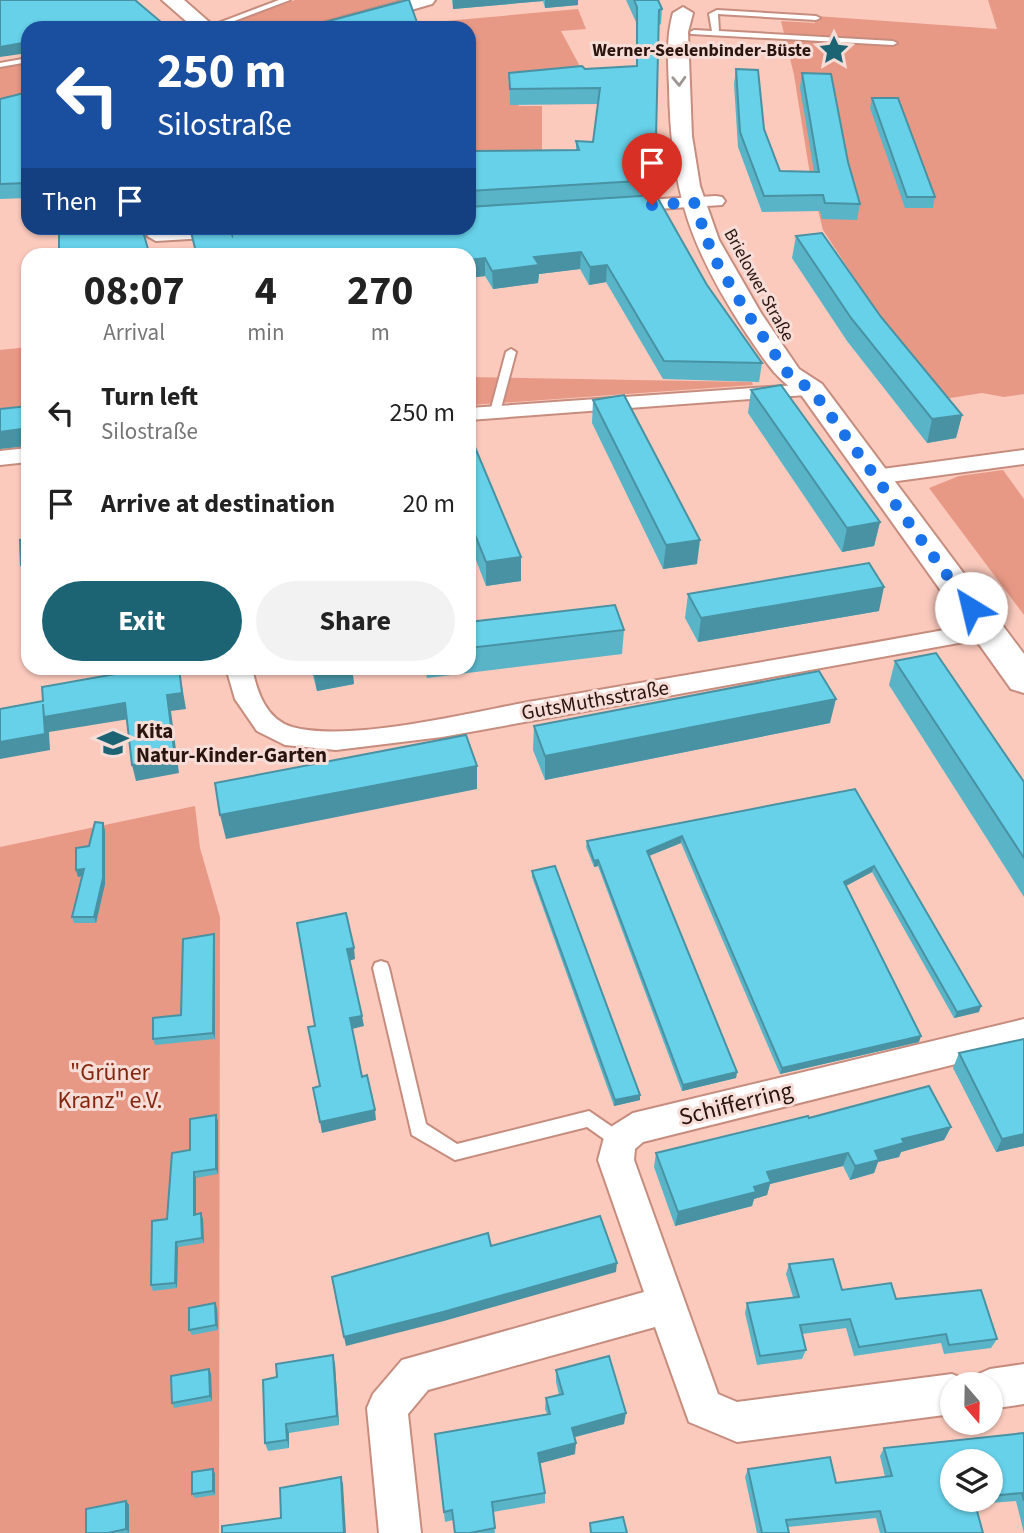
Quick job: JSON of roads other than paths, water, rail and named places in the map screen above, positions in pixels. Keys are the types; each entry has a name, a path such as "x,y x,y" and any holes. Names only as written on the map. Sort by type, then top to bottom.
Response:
{"main road":[{"path":"172,0 198,21"},
{"path":"352,21 425,0"},
{"path":"693,20 702,114"},
{"name":"Brielower Straße","path":"693,20 678,32 681,135 688,186 707,193 733,247 805,366 812,390 1024,680"}],"street":[{"path":"608,207 707,193"},
{"path":"476,413 812,390"},
{"path":"0,458 21,456"},
{"path":"875,477 1024,457"},
{"name":"GutsMuthsstraße","path":"241,675 247,700 268,725 284,735 337,740 479,721 988,630"},
{"name":"Schifferring","path":"618,1141 633,1129 1024,1033"},
{"path":"618,1141 616,1160 703,1408 737,1422 940,1396"},
{"path":"400,1533 387,1408 416,1374 666,1305"},
{"path":"1003,1387 1024,1384"}],"lane":[{"path":"227,21 286,0"},
{"path":"764,14 765,4"},
{"path":"693,20 716,12 816,18"},
{"path":"693,20 893,43"},
{"path":"0,65 21,61"},
{"path":"495,412 511,352"},
{"path":"381,968 418,1129 455,1152 589,1119 618,1141"}],"place":[{"name":"Werner-Seelenbinder-Büste","path":"834,50"},
{"name":"Kita Natur-Kinder-Garten","path":"113,743"}],"park label":[{"name":"\"Grüner Kranz\" e.V.","path":"110,1086"}]}
